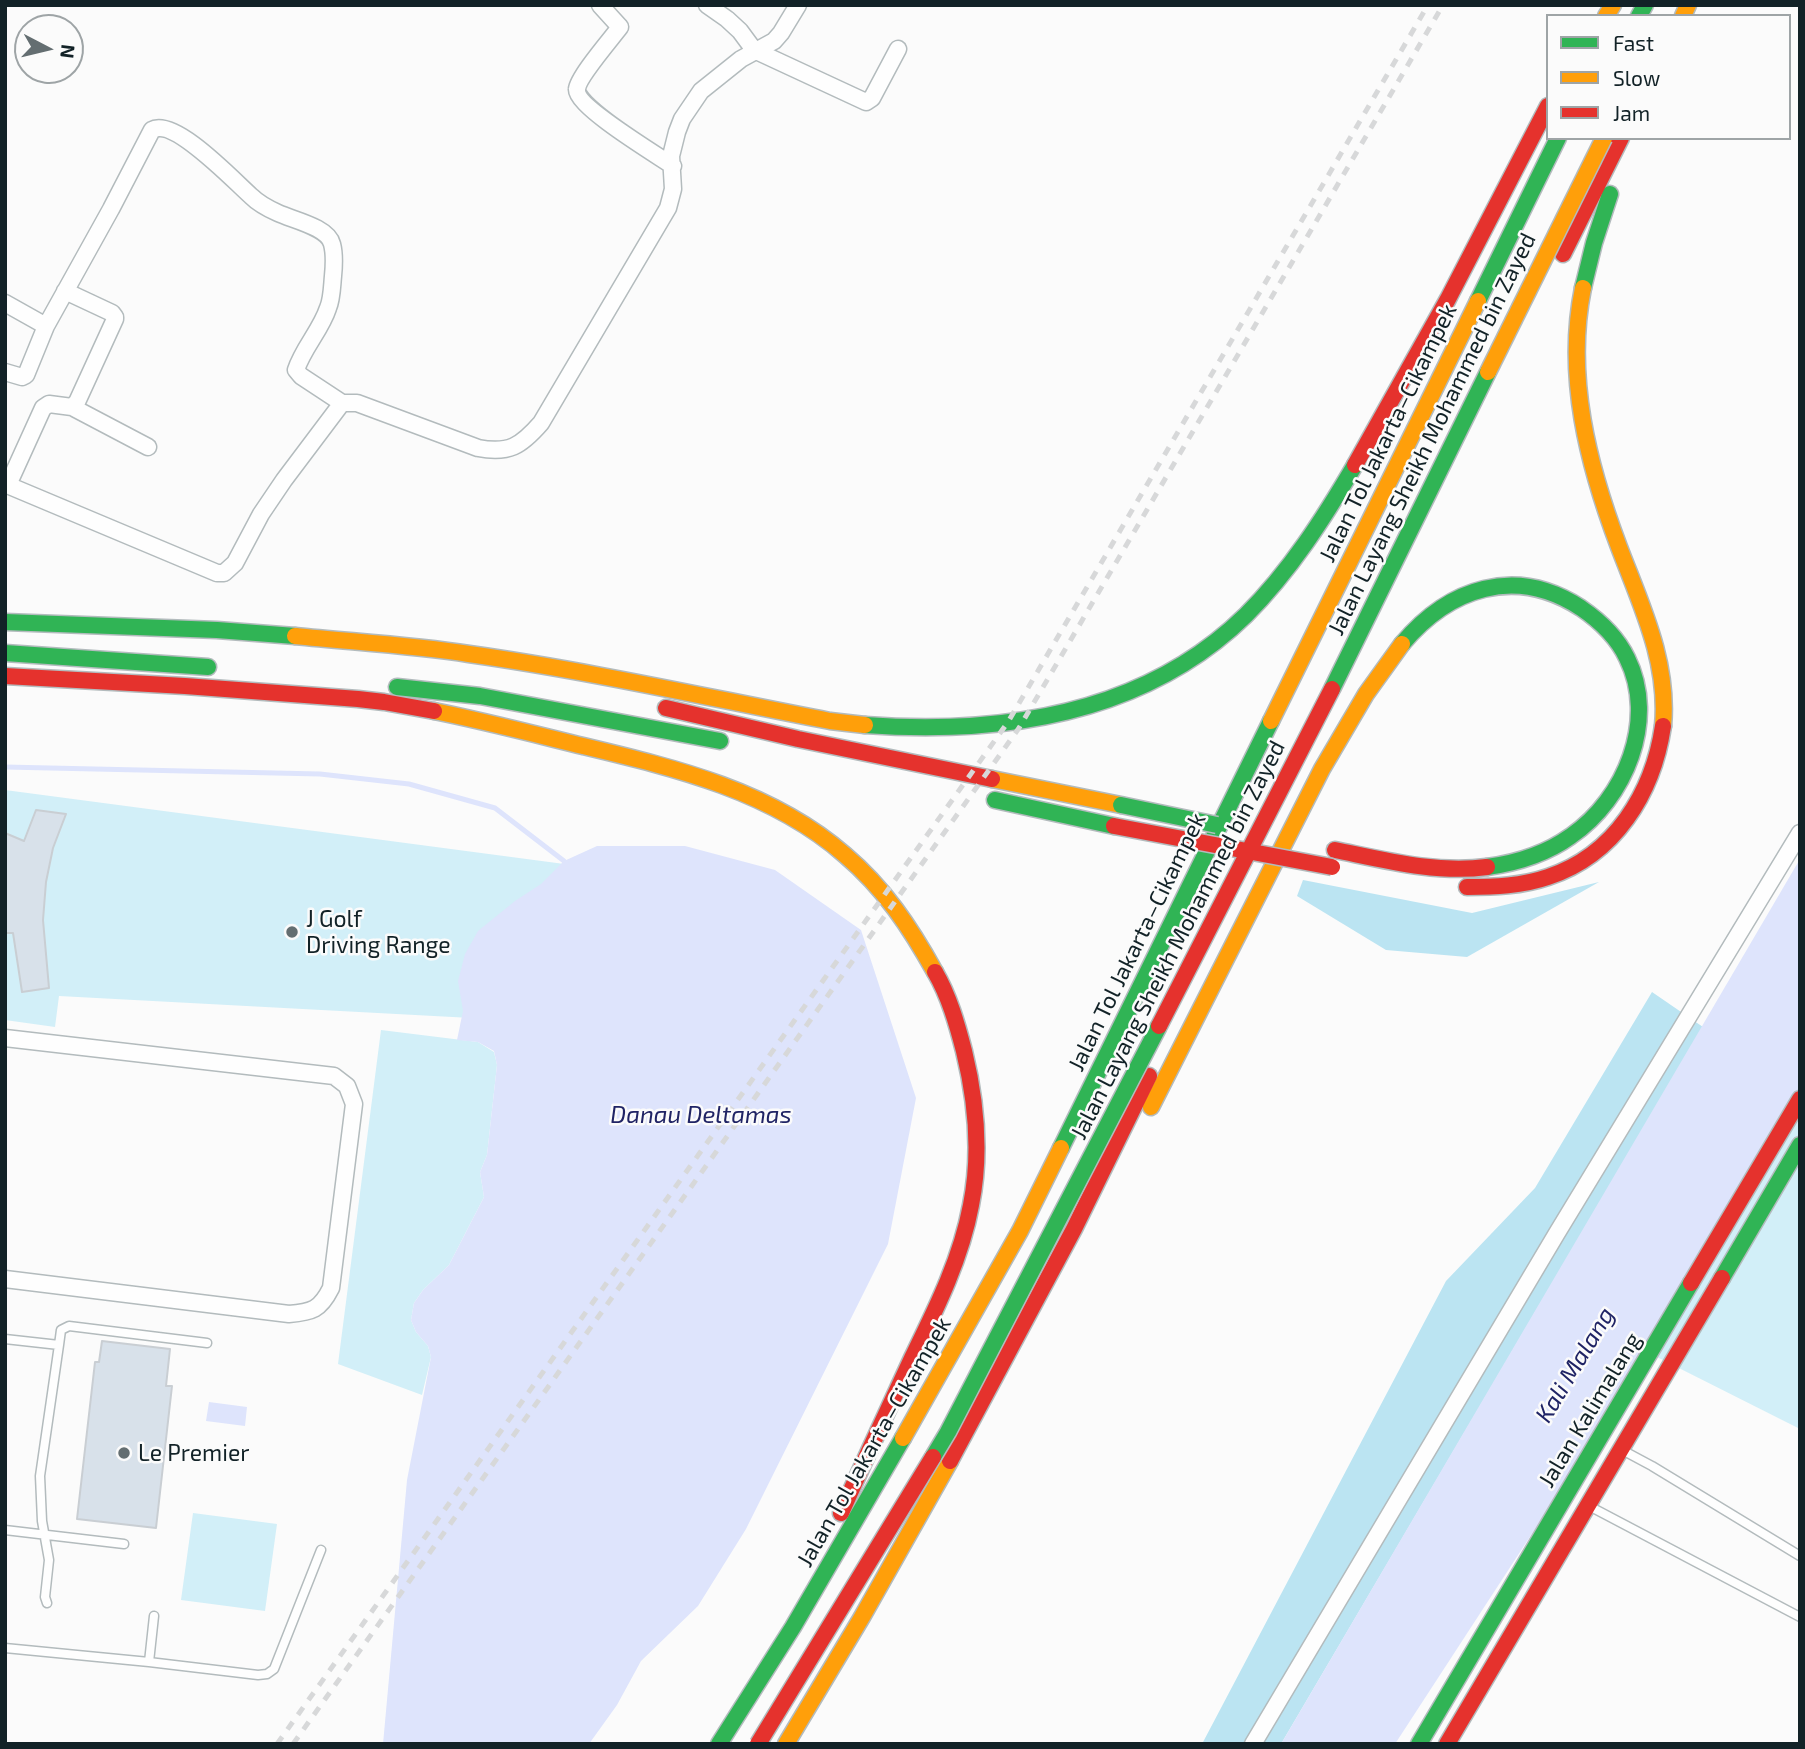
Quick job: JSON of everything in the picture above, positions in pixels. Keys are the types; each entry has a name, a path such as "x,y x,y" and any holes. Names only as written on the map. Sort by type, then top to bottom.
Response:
{"main road":[{"path":"5,622 209,629 422,648 611,678 839,722 937,728 1002,724 1069,713 1120,696 1190,660 1242,618 1294,561 1344,485 1416,359 1546,110"},
{"name":"Jalan Tol Jakarta–Cikampek","path":"719,1744 875,1487 1020,1231 1557,140"},
{"name":"Jalan Layang Sheikh Mohammed bin Zayed","path":"758,1744 948,1432 1295,762 1603,140"},
{"path":"786,1744 969,1430 1076,1227 1176,1019 1620,140"},
{"path":"1457,886 1498,888 1526,884 1547,879 1584,860 1608,841 1633,813 1646,792 1658,759 1665,711 1662,670 1649,625 1612,526 1594,463 1584,424 1576,365 1581,307 1595,241 1629,140"},
{"name":"Jalan Layang Sheikh Mohammed bin Zayed","path":"1333,651 1437,441"},
{"path":"650,705 798,739 1121,805 1322,847 1401,862 1475,869 1524,861 1550,850 1588,823 1609,800 1634,747 1639,708 1637,685 1631,666 1608,631 1592,616 1568,601 1546,592 1519,586 1500,586 1480,589 1458,597 1436,611 1408,636 1371,685 1326,759 1195,1024 1110,1184 1076,1227"},
{"path":"5,634 215,645"},
{"path":"5,653 225,669"},
{"path":"5,676 209,687 394,704 633,758 709,780 782,811 851,859 897,908 940,981 968,1063 975,1120 975,1180 965,1231 941,1296 774,1656"},
{"path":"386,686 480,696 737,744"},
{"name":"Jalan Layang Sheikh Mohammed bin Zayed","path":"742,1744 925,1443 1038,1238 1303,712"},
{"path":"979,796 1114,826 1337,868"},
{"name":"Jalan Kalimalang","path":"1422,1739 1800,1099"},
{"name":"Jalan Kalimalang","path":"1445,1744 1800,1145"}],"street":[{"path":"600,5 620,27 582,77 577,89 579,97 593,111 673,166"},
{"path":"706,5 727,19 754,50 866,102 872,98 898,49"},
{"path":"5,372 16,377 26,375 46,326 152,130 158,127 184,138 254,199 280,214 321,231 332,241 334,268 329,307 296,368 301,376 342,403 357,403 478,449 491,451 514,447 541,424 668,208 673,189 671,156 682,119 701,91 741,58 774,41 798,5"},
{"path":"65,291 116,317 72,407"},
{"path":"5,303 46,326"},
{"path":"148,447 72,407 49,404 43,408 6,485 211,572 224,573 235,563 261,514 284,480 342,403"},
{"path":"1253,1744 1550,1245 1800,833"},
{"path":"5,1038 334,1076 347,1086 354,1104 331,1288 323,1303 309,1312 289,1314 5,1279"}],"lane":[{"path":"47,1603 45,1597 49,1560 42,1521 40,1476 61,1331 69,1326 207,1343"},
{"path":"5,1339 59,1345"},
{"path":"1599,1439 1652,1466 1800,1556"},
{"path":"1567,1494 1800,1617"},
{"path":"5,1530 124,1544"},
{"path":"5,1648 267,1674 274,1669 321,1550"},
{"path":"149,1662 154,1616"},
{"path":"1422,1739 1445,1744"}],"shaded area":[{"name":"J Golf Driving Range","path":"5,790 587,867 565,1023 59,996 55,1027 5,1020"},
{"path":"1303,880 1472,913 1599,882 1467,957 1386,950 1297,896"},
{"path":"1652,992 1703,1027 1281,1744 1202,1744 1446,1281 1535,1188"},
{"path":"381,1030 478,1042 494,1052 497,1065 487,1155 480,1172 484,1197 449,1265 423,1290 414,1303 411,1320 416,1332 428,1346 431,1357 422,1395 338,1364"},
{"path":"1800,1099 1800,1429 1653,1355"},
{"path":"193,1513 277,1524 265,1611 181,1600"}],"water":[{"name":"Danau Deltamas","path":"597,846 685,846 775,870 861,930 916,1098 888,1244 746,1529 698,1606 641,1661 617,1705 589,1744 383,1744 407,1480 431,1357 428,1346 416,1332 411,1320 414,1303 423,1290 449,1265 484,1197 480,1172 487,1155 497,1065 494,1051 478,1042 457,1040 463,1011 458,981 465,954 478,931 541,884 564,861"},
{"name":"Kali Malang","path":"1800,859 1800,1099 1649,1354 1395,1744 1281,1744"},
{"path":"209,1402 247,1407 245,1426 206,1421"}],"building":[{"path":"36,810 66,814 53,848 46,882 43,920 49,988 22,992 13,933 5,933 5,833 24,841"},
{"name":"Le Premier","path":"102,1341 170,1349 166,1386 172,1386 156,1528 77,1519 95,1362 99,1362"}],"waterway":[{"path":"5,767 320,774 409,784 495,808 569,867"}],"railway":[{"path":"277,1744 1008,722 1428,5"},
{"path":"293,1744 1019,728 1443,5"}],"traffic: fast":[{"path":"1640,14 1645,5"},
{"path":"1478,301 1557,140"},
{"path":"1583,288 1610,194"},
{"path":"1332,689 1488,372"},
{"path":"865,725 968,726 1019,721 1069,711 1117,696 1163,676 1206,649 1262,598 1305,543 1355,465"},
{"path":"1402,644 1420,625 1462,597 1484,589 1508,586 1532,588 1556,595 1581,608 1607,630 1627,658 1636,682 1639,707 1637,732 1621,780 1607,801 1590,820 1552,848 1520,860 1487,867"},
{"path":"5,622 217,630 295,636"},
{"path":"5,653 208,667"},
{"path":"397,687 480,696 720,741"},
{"path":"1061,1148 1271,721"},
{"path":"995,800 1114,826"},
{"path":"1121,805 1217,825"},
{"path":"933,1457 1159,1026"},
{"path":"1722,1278 1800,1145"},
{"path":"1419,1744 1691,1283"},
{"path":"719,1744 793,1627 903,1438"}],"traffic: slow":[{"path":"1607,14 1613,5"},
{"path":"1684,14 1688,5"},
{"path":"1488,372 1603,140"},
{"path":"1583,288 1577,354 1583,420 1589,452 1608,516 1652,634 1662,679 1663,726"},
{"path":"1271,721 1478,301"},
{"path":"295,636 426,648 514,661 830,721 865,725"},
{"path":"1151,1107 1322,769 1366,694 1402,644"},
{"path":"434,711 687,773 754,798 786,814 817,833 872,881 906,924 935,972"},
{"path":"992,779 1121,805"},
{"path":"903,1438 1020,1231 1061,1148"},
{"path":"786,1744 950,1461"}],"traffic: jam":[{"path":"1355,465 1448,299 1546,110"},
{"path":"1563,254 1620,140"},
{"path":"5,676 358,699 434,711"},
{"path":"1159,1026 1332,689"},
{"path":"666,708 798,739 992,779"},
{"path":"1467,887 1538,880 1572,867 1593,854 1627,818 1640,797 1658,751 1663,726"},
{"path":"1114,826 1332,867"},
{"path":"1335,850 1430,867 1487,867"},
{"path":"841,1513 947,1283 961,1245 971,1205 976,1167 972,1089 955,1020 935,972"},
{"path":"950,1461 1074,1229 1149,1076"},
{"path":"1691,1283 1800,1099"},
{"path":"1447,1744 1722,1278"},
{"path":"758,1744 933,1457"}],"place":[{"name":"J Golf Driving Range","path":"292,932"},
{"name":"Le Premier","path":"124,1453"}]}
